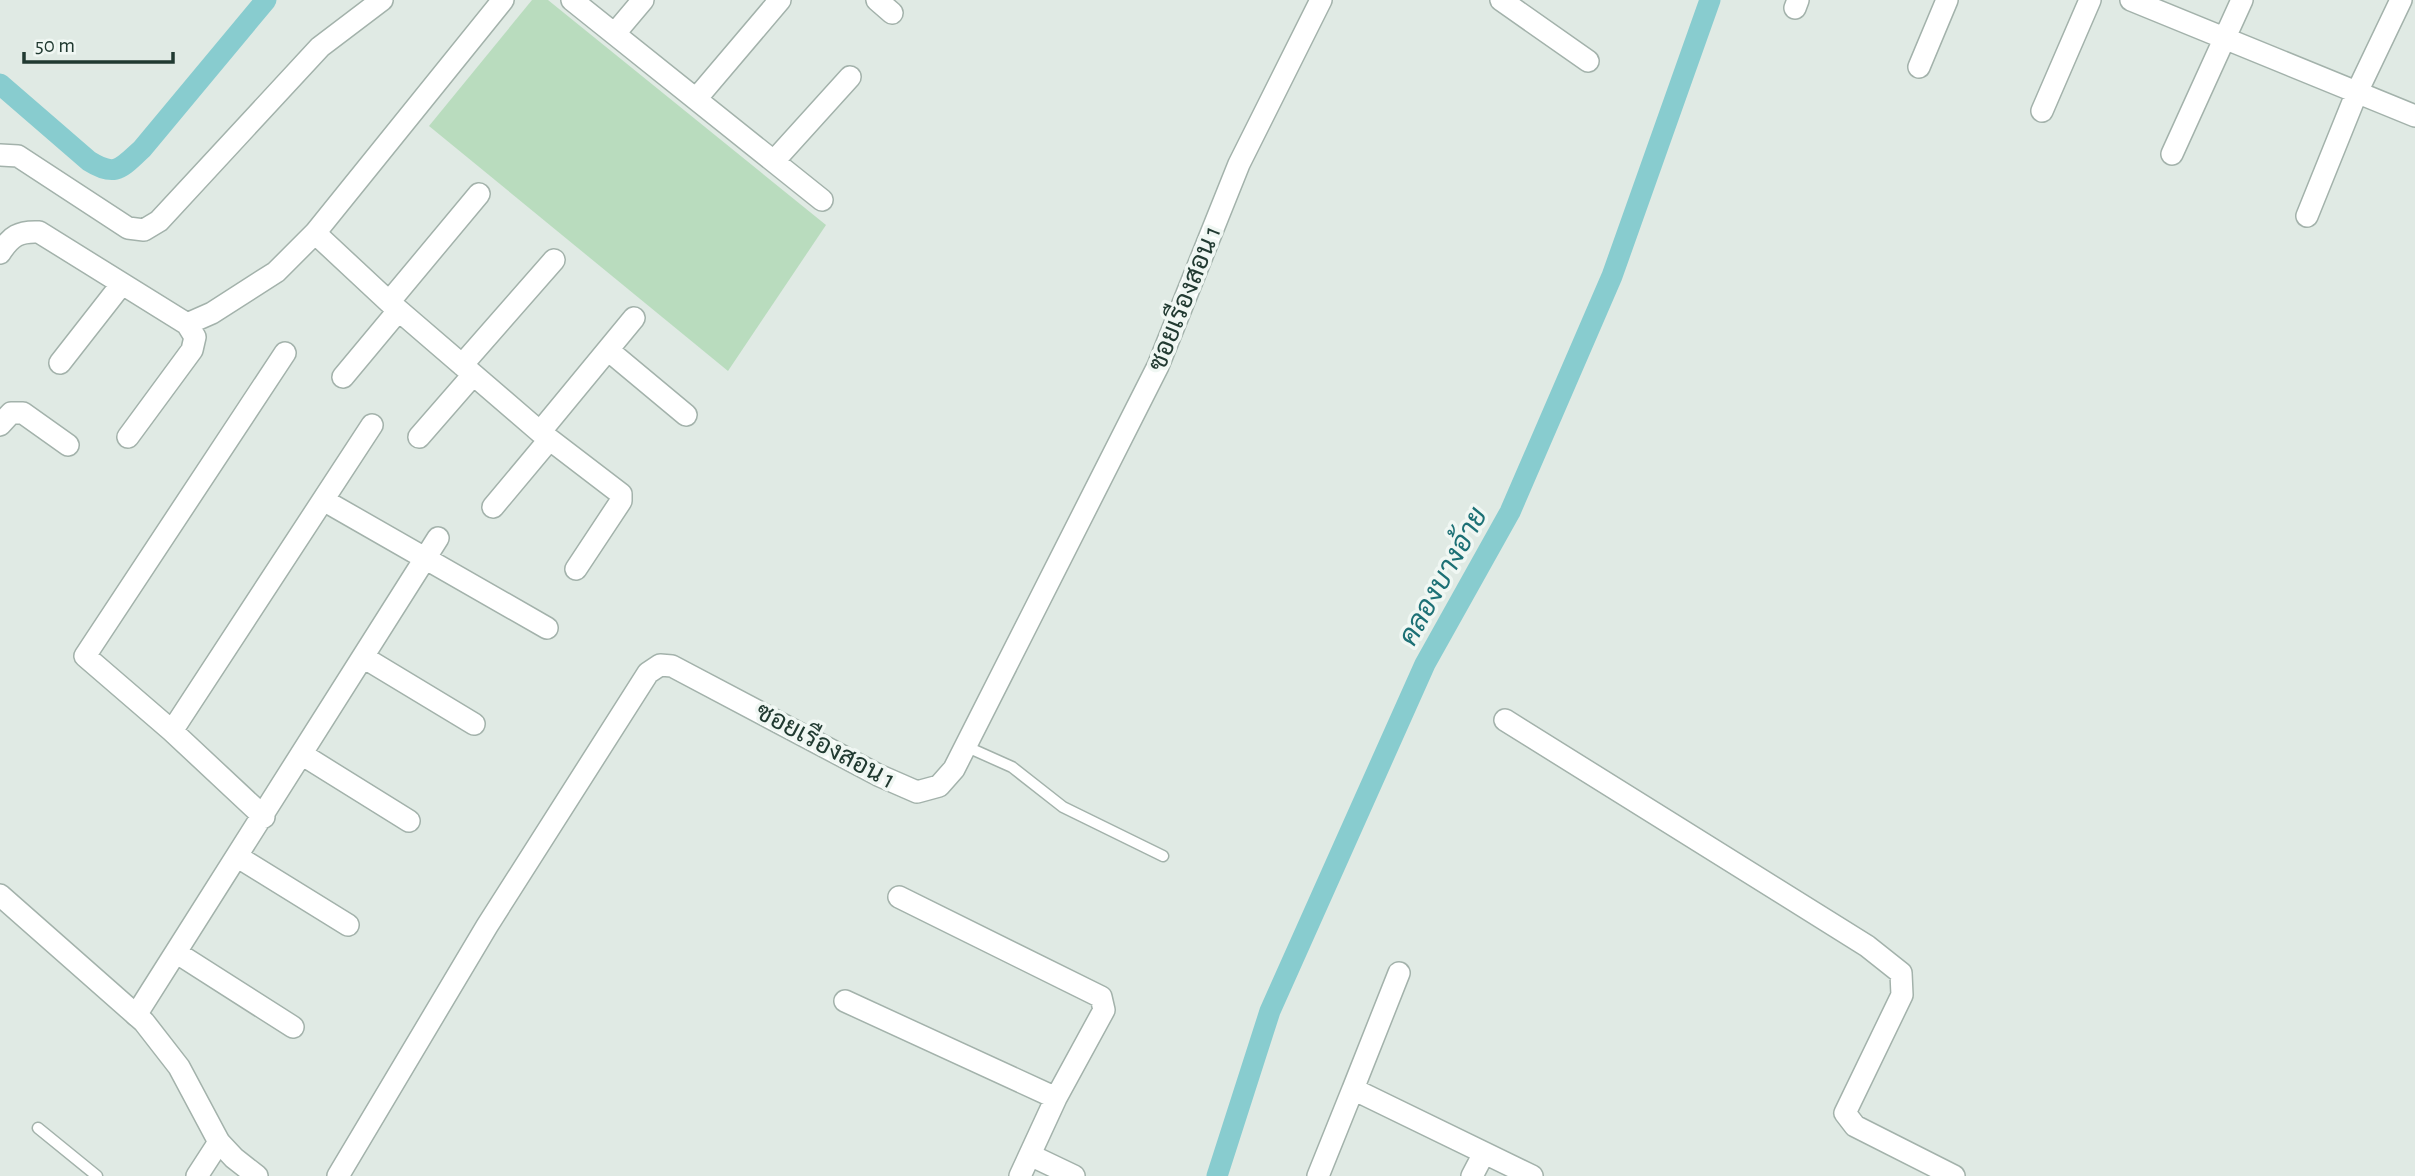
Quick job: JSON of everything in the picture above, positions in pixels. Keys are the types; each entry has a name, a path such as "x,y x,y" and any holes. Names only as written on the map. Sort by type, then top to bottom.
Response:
{"street":[{"path":"0,155 18,156 128,228 144,230 159,221 320,47 382,0"},
{"path":"187,324 212,313 276,272 315,233 503,0"},
{"path":"572,0 616,32 822,200"},
{"path":"616,32 643,0"},
{"path":"696,99 780,0"},
{"name":"ซอยเรืองสอน 1","path":"338,1176 487,926 648,673 660,665 672,666 878,775 917,792 939,786 954,769 1158,366 1239,164 1321,0"},
{"path":"1501,0 1588,61"},
{"path":"1919,67 1947,0"},
{"path":"2042,111 2090,0"},
{"path":"2131,0 2415,116"},
{"path":"2172,154 2242,0"},
{"path":"2307,216 2357,92 2401,0"},
{"path":"774,161 850,77"},
{"path":"343,377 393,306 479,194"},
{"path":"0,253 9,239 22,231 39,232 187,324 195,337 192,350 128,437"},
{"path":"315,233 393,306 544,436 621,494 621,501 576,569"},
{"path":"419,436 554,260"},
{"path":"60,363 121,285"},
{"path":"493,507 634,318"},
{"path":"608,350 686,415"},
{"path":"264,817 172,731 85,656 285,353"},
{"path":"0,425 11,413 23,413 68,445"},
{"path":"172,731 372,425"},
{"path":"325,500 547,628"},
{"path":"136,1015 264,817 438,538"},
{"path":"363,657 474,724"},
{"path":"1505,720 1867,946 1901,973 1902,995 1845,1113 1855,1126 1954,1176"},
{"path":"303,755 409,821"},
{"path":"238,857 348,925"},
{"path":"0,895 136,1015 169,1051 219,1142 257,1176"},
{"path":"900,897 1098,992 1104,1010 1056,1098 1020,1176"},
{"path":"177,953 293,1027"},
{"path":"1318,1176 1399,973"},
{"path":"845,1001 1056,1098"},
{"path":"1353,1089 1532,1176"},
{"path":"197,1176 219,1142"},
{"path":"1472,1176 1484,1153"},
{"path":"1030,1155 1074,1176"}],"lane":[{"path":"965,746 1012,767 1063,807 1163,856"},
{"path":"38,1128 89,1174"}],"green space":[{"path":"532,0 548,0 826,225 728,371 429,126"}],"waterway":[{"path":"0,84 89,161 112,170 123,166 142,149 266,0"},
{"name":"คลองบางอ้าย","path":"1217,1176 1270,1011 1425,664 1510,512 1612,276 1710,0"}]}
